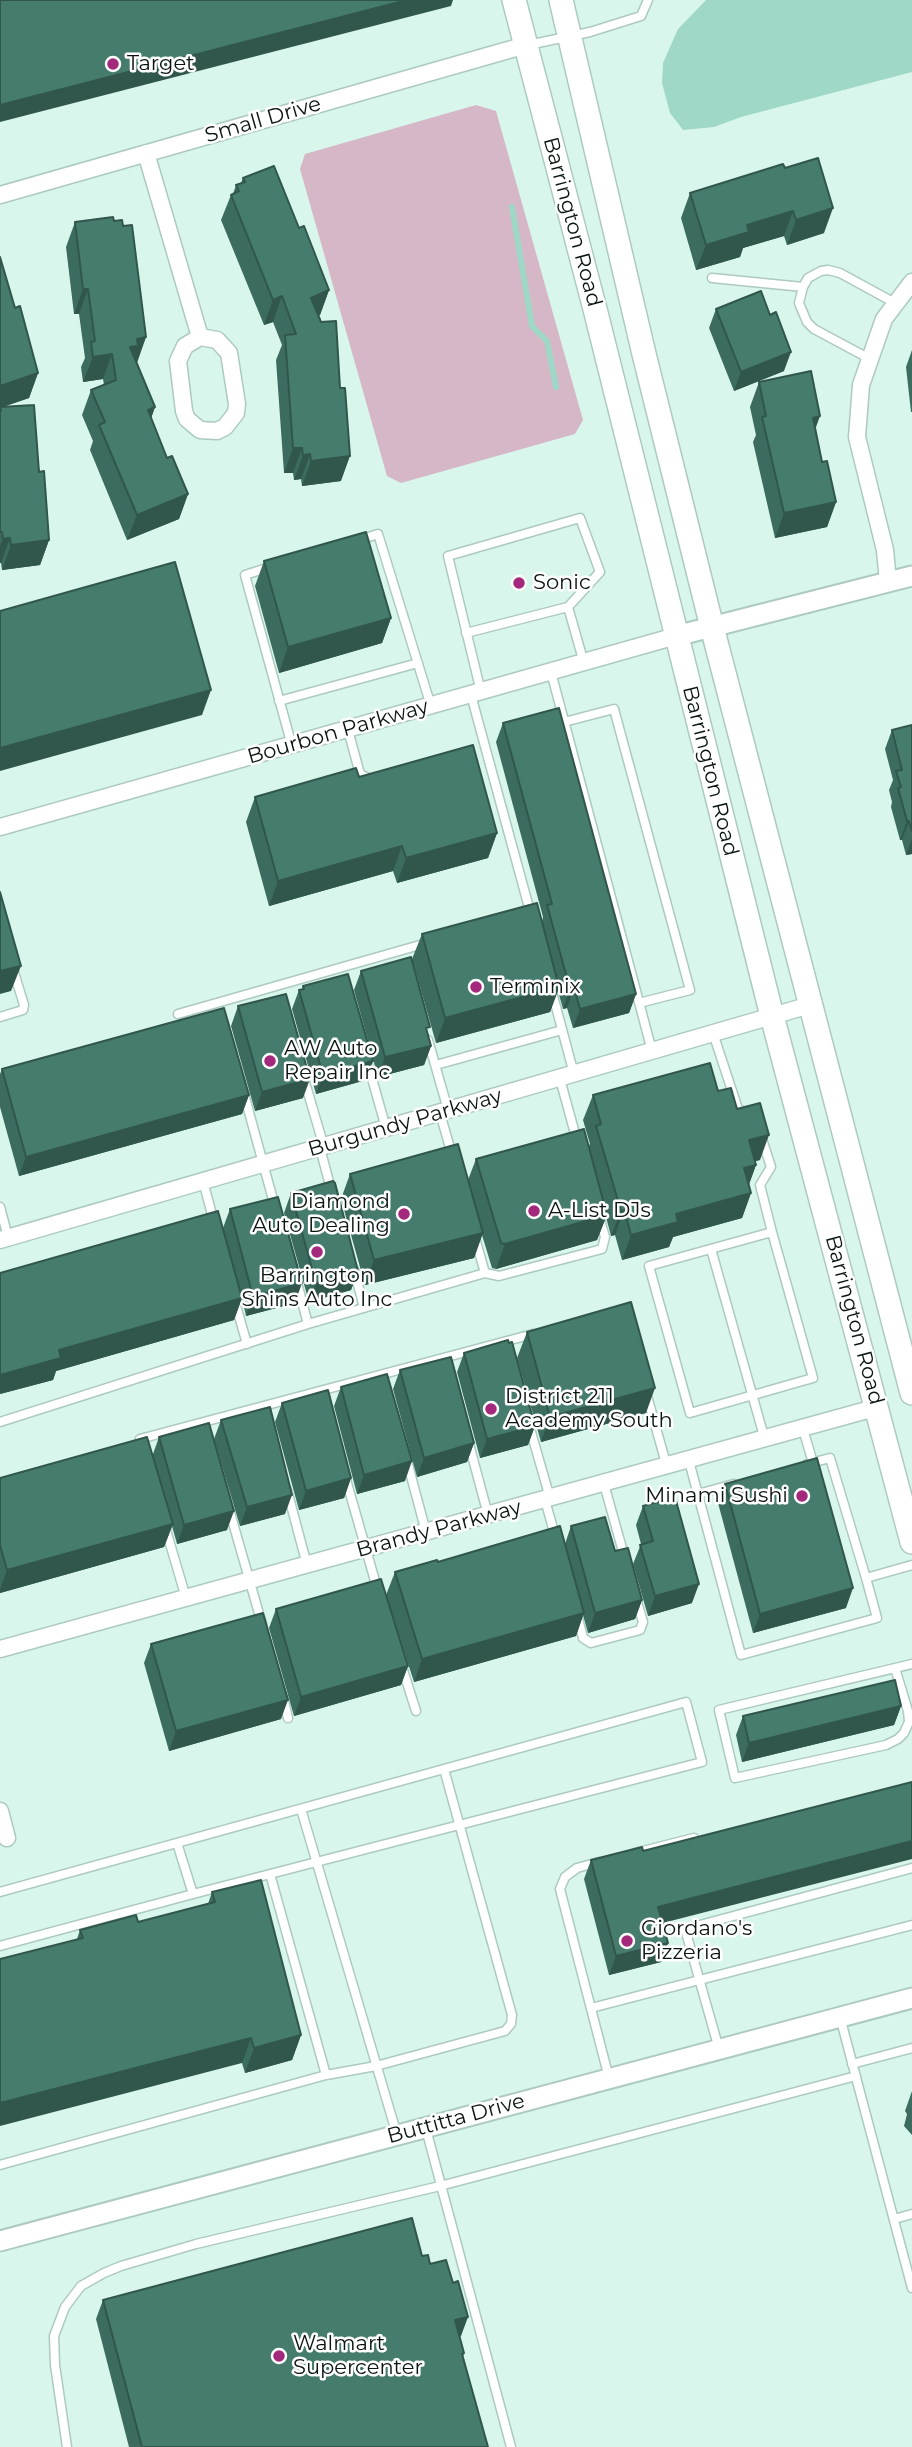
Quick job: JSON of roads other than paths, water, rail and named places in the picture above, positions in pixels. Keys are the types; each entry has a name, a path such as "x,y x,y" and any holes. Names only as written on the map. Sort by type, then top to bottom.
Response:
{"main road":[{"name":"Barrington Road","path":"514,0 772,1016 912,1542"},
{"name":"Barrington Road","path":"561,0 643,354 912,1393"}],"street":[{"name":"Small Drive","path":"0,195 526,45"},
{"path":"145,153 200,337"},
{"path":"888,582 885,550 857,437 861,385 884,319 912,282"},
{"path":"200,337 217,340 229,353 236,413 225,428 217,431 200,430 187,419 184,411 178,361 185,346 200,337"},
{"path":"676,636 912,576"},
{"name":"Bourbon Parkway","path":"0,827 676,636"},
{"name":"Burgundy Parkway","path":"4,1238 810,1005"},
{"name":"Brandy Parkway","path":"0,1649 877,1408"},
{"path":"0,1811 4,1841"},
{"name":"Buttitta Drive","path":"0,2241 912,1998"}],"lane":[{"path":"526,45 641,16 648,0"},
{"path":"870,359 814,329 807,322 799,303 803,287 808,278 828,270 840,273 895,303"},
{"path":"712,278 803,287"},
{"path":"466,633 568,607 600,572 580,518 447,556 466,633 485,748 534,926"},
{"path":"352,542 378,534 431,706"},
{"path":"285,563 245,575 292,746"},
{"path":"568,607 584,663"},
{"path":"279,701 418,663"},
{"path":"551,672 652,1052"},
{"path":"564,722 614,709 687,977 690,990 639,1003"},
{"path":"348,730 360,774 370,781 383,777"},
{"path":"473,751 485,748"},
{"path":"517,916 530,912"},
{"path":"178,1014 441,939"},
{"path":"402,950 406,962"},
{"path":"0,1017 23,1010 24,1005 10,958"},
{"path":"341,968 345,981"},
{"path":"548,978 562,1030 579,1145"},
{"path":"278,985 282,998"},
{"path":"218,1003 222,1015"},
{"path":"425,1027 436,1065 455,1166"},
{"path":"436,1065 562,1030"},
{"path":"713,1033 738,1109 755,1117"},
{"path":"363,1048 386,1129"},
{"path":"303,1073 335,1202"},
{"path":"240,1079 278,1217"},
{"path":"759,1130 771,1167 760,1185 813,1378 690,1413 649,1266 772,1232"},
{"path":"203,1181 216,1229"},
{"path":"0,1207 4,1238"},
{"path":"0,1422 308,1324 485,1273 499,1276 602,1249 605,1237 598,1211"},
{"path":"474,1233 485,1273"},
{"path":"711,1249 765,1440"},
{"path":"350,1255 365,1308"},
{"path":"293,1271 308,1324"},
{"path":"234,1297 247,1344"},
{"path":"128,1443 545,1330"},
{"path":"506,1341 509,1354"},
{"path":"446,1357 449,1370"},
{"path":"382,1374 386,1387"},
{"path":"645,1388 667,1467"},
{"path":"323,1390 326,1404"},
{"path":"264,1406 268,1419"},
{"path":"528,1420 559,1551"},
{"path":"203,1423 207,1436"},
{"path":"803,1429 813,1463"},
{"path":"467,1436 488,1515"},
{"path":"140,1440 144,1453"},
{"path":"404,1453 426,1532"},
{"path":"690,1461 741,1655 877,1618 830,1458 800,1466"},
{"path":"344,1470 380,1599"},
{"path":"698,1494 750,1480"},
{"path":"604,1484 628,1572"},
{"path":"286,1485 307,1564"},
{"path":"227,1502 264,1630"},
{"path":"163,1519 186,1598"},
{"path":"866,1578 912,1564"},
{"path":"574,1602 583,1638 591,1643 640,1630 643,1622 636,1597"},
{"path":"400,1661 416,1711"},
{"path":"895,1668 909,1722 898,1739 886,1745 735,1777 719,1710 895,1668 912,1664"},
{"path":"281,1693 288,1718"},
{"path":"0,1892 686,1702 702,1762 0,1946"},
{"path":"0,2165 326,2075 376,2066 505,2031 511,2024 512,2015 444,1769"},
{"path":"301,1809 397,2135"},
{"path":"631,1854 698,1838"},
{"path":"177,1843 193,1894"},
{"path":"604,1861 577,1868 565,1877 560,1889 609,2078"},
{"path":"719,2049 685,1929 912,1868"},
{"path":"270,1874 326,2075"},
{"path":"591,2008 912,1925"},
{"path":"840,2017 909,2268 912,2288"},
{"path":"852,2064 912,2048"},
{"path":"67,2447 55,2365 54,2336 65,2307 81,2286 121,2266 171,2251 440,2186 856,2076"},
{"path":"425,2127 511,2447"},
{"path":"894,2219 912,2214"}],"waterway":[{"path":"512,207 532,326 547,341 556,387"}],"place":[{"name":"Target","path":"113,64"},
{"name":"Sonic","path":"519,583"},
{"name":"Terminix","path":"476,987"},
{"name":"AW Auto Repair Inc","path":"270,1061"},
{"name":"A-List DJs","path":"534,1211"},
{"name":"Diamond Auto Dealing","path":"404,1214"},
{"name":"Barrington Shins Auto Inc","path":"317,1252"},
{"name":"District 211 Academy South","path":"491,1409"},
{"name":"Minami Sushi","path":"802,1496"},
{"name":"Giordano's Pizzeria","path":"627,1941"},
{"name":"Walmart Supercenter","path":"279,2356"}]}
